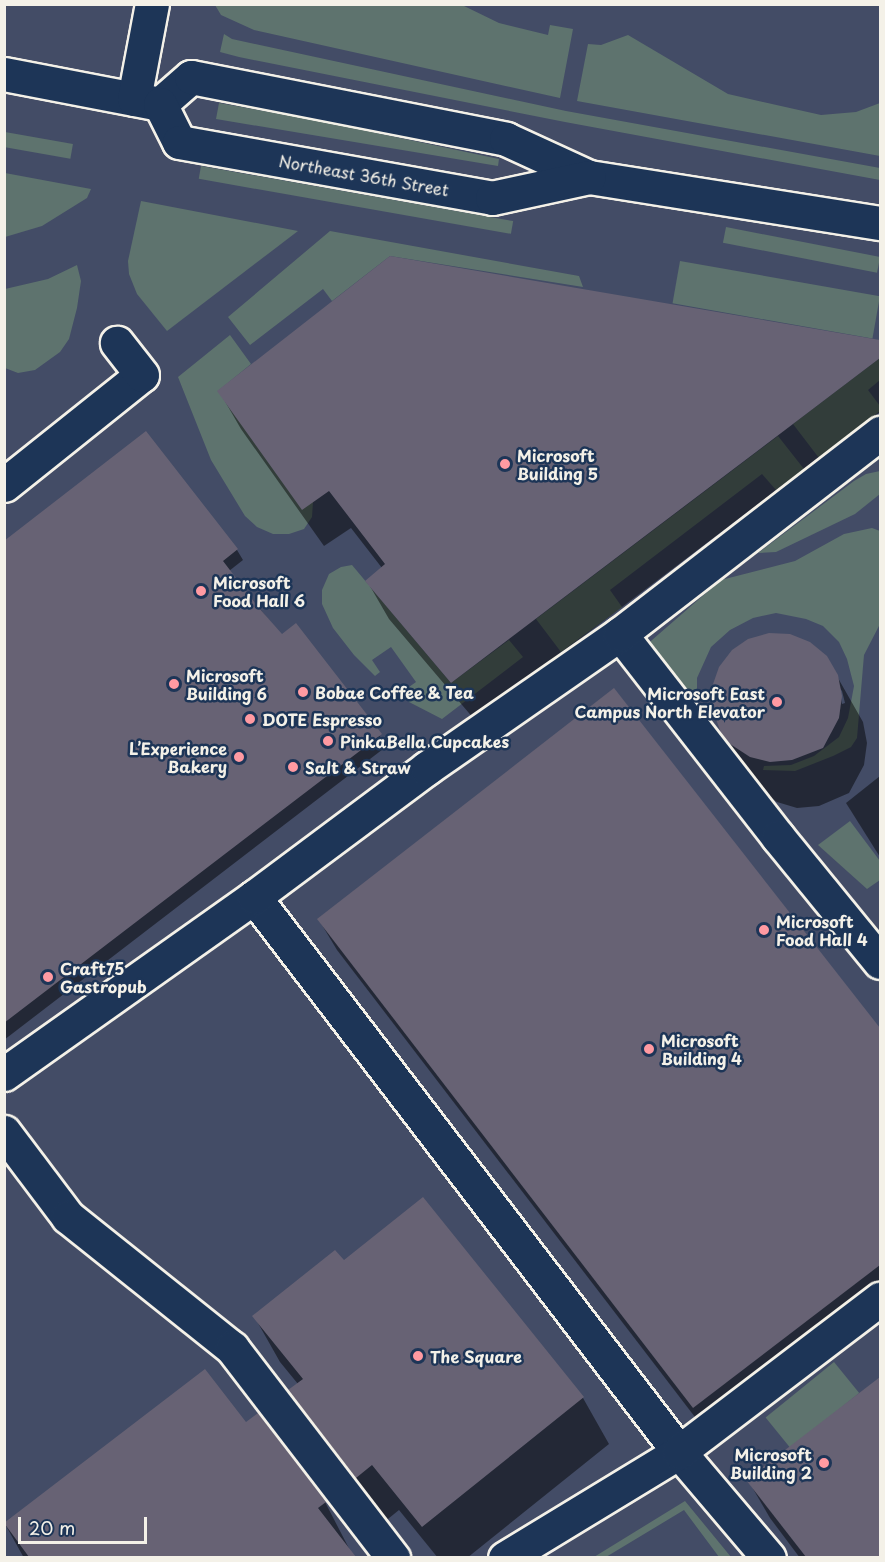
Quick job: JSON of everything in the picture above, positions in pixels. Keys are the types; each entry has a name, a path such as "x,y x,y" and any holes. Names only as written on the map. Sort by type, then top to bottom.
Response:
{"street":[{"path":"4,74 147,102 152,4"},
{"name":"Northeast 36th Street","path":"589,177 492,198 178,142 147,102 191,77 506,139 589,177 880,223"},
{"path":"4,485 142,375 117,343"},
{"path":"4,1074 254,897 427,768 620,634 880,433"},
{"path":"620,634 778,837 880,962"},
{"path":"254,897 679,1452 769,1557"},
{"path":"4,1132 68,1217 232,1347 393,1557"},
{"path":"505,1557 679,1452 880,1299"}],"shaded area":[{"path":"5,5 880,5 880,1557 5,1557"}],"green space":[{"path":"215,5 462,5 499,23 548,35 550,25 573,29 560,98 254,30 221,15"},
{"path":"224,34 232,39 566,111 880,168 880,180 565,122 239,57 220,52"},
{"path":"628,35 728,94 821,115 856,112 880,103 880,156 577,101 588,44 601,45"},
{"path":"219,103 316,120 499,159 498,166 216,119"},
{"path":"5,132 73,144 70,159 4,147"},
{"path":"201,166 513,221 511,234 199,179"},
{"path":"5,173 91,189 87,198 42,226 5,237"},
{"path":"141,201 298,231 167,331 137,294 129,274 128,261"},
{"path":"726,227 880,257 877,273 723,243"},
{"path":"330,231 579,276 583,287 390,256 332,301 323,289 250,345 228,317"},
{"path":"680,261 880,296 872,339 673,303"},
{"path":"77,265 81,281 77,308 69,339 60,352 35,370 18,373 5,368 5,289 48,279"},
{"path":"230,335 251,364 218,391 313,502 312,517 304,529 289,534 273,534 257,527 245,516 211,460 178,377"},
{"path":"880,358 880,380 868,390 880,406 880,411 819,458 793,424"},
{"path":"778,436 804,469 776,490 762,474 610,590 622,607 561,652 536,619"},
{"path":"880,471 880,494 855,514 776,552 758,553 854,481 866,474"},
{"path":"872,528 880,531 880,624 864,655 857,738 851,747 795,771 763,770 764,766 791,765 814,756 839,737 848,718 854,686 847,659 839,642 823,626 806,619 776,613 753,618 730,630 711,647 697,678 697,708 644,647 721,580 795,561 844,534"},
{"path":"352,565 451,683 509,640 523,657 442,719 409,702 402,692 416,682 391,647 372,660 380,672 375,676 354,655 333,628 322,604 322,590 329,574 341,567"},
{"path":"850,821 880,861 880,880 867,889 818,845"},
{"path":"834,1362 859,1393 791,1448 766,1417"},
{"path":"685,1501 731,1557 719,1557 684,1510 606,1557 594,1557"}],"building":[{"name":"Microsoft Building 5","path":"390,256 880,340 880,358 451,683 365,581 385,564 329,491 302,510 217,391"},
{"name":"Microsoft Building 6","path":"146,431 238,549 223,561 259,608 282,634 296,623 382,734 4,1023 4,541"},
{"name":"Microsoft East Campus North Elevator","path":"769,633 790,634 810,642 827,656 838,675 842,696 839,718 823,748 792,760 770,762 750,757 727,742 721,733 712,708 712,687 719,667 732,650 748,639"},
{"name":"Microsoft Building 4","path":"614,688 880,1028 880,1265 693,1408 317,919"},
{"name":"The Square","path":"423,1197 584,1397 422,1527 372,1465 356,1478 288,1390 303,1379 252,1316 335,1250 344,1260"},
{"path":"205,1369 246,1422 258,1413 326,1502 318,1508 356,1557 29,1557 4,1523"},
{"name":"Microsoft Building 2","path":"880,1377 880,1557 806,1557 746,1480"}],"place":[{"name":"Microsoft Building 5","path":"505,464"},
{"name":"Microsoft Food Hall 6","path":"201,591"},
{"name":"Microsoft Building 6","path":"174,684"},
{"name":"Bobae Coffee & Tea","path":"303,692"},
{"name":"Microsoft East Campus North Elevator","path":"777,702"},
{"name":"DOTE Espresso","path":"250,719"},
{"name":"PinkaBella Cupcakes","path":"328,741"},
{"name":"L’Experience Bakery","path":"239,757"},
{"name":"Salt & Straw","path":"293,767"},
{"name":"Microsoft Food Hall 4","path":"764,930"},
{"name":"Craft75 Gastropub","path":"48,977"},
{"name":"Microsoft Building 4","path":"649,1049"},
{"name":"The Square","path":"418,1356"},
{"name":"Microsoft Building 2","path":"824,1463"}]}
